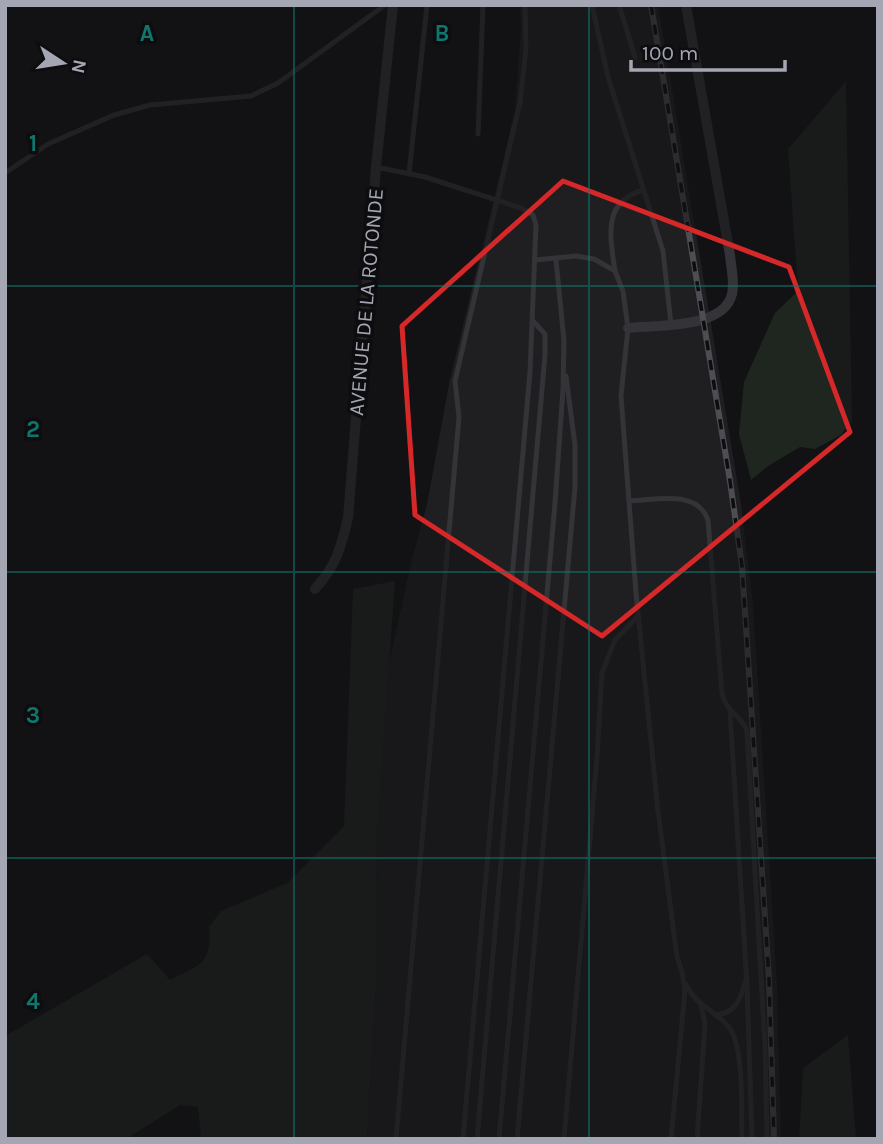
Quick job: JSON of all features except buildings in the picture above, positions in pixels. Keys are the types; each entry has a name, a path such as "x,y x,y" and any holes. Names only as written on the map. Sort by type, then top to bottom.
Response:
{"street":[{"name":"AVENUE DE LA ROTONDE","path":"315,589 330,573 340,552 348,518 376,167 393,5"},
{"path":"628,328 696,321 720,314 729,303 733,285 687,5"}],"lane":[{"path":"5,173 48,144 114,115 150,104 251,96 278,83 384,5"},
{"path":"409,174 427,5"},
{"path":"478,134 483,5"},
{"path":"396,1139 459,417 456,381 520,102 526,50 525,5"},
{"path":"592,5 608,77 663,251 671,324"},
{"path":"619,5 635,57"},
{"path":"376,167 409,174 527,211 533,215 536,225 533,321 463,1139"},
{"path":"644,190 624,199 614,211 611,230 615,271 623,290 628,328 621,396 638,616 658,811 677,957 684,980 685,1001 671,1139"},
{"path":"535,260 585,256 615,271"},
{"path":"517,1139 575,473 572,405 564,363 556,260"},
{"path":"477,1139 545,355 545,334 533,321"},
{"path":"499,1139 543,642 564,363"},
{"path":"629,501 690,500 706,513 721,688 724,703 730,712 744,723 747,732 765,1046 767,1139"},
{"path":"564,1139 602,673 615,640 638,616"},
{"path":"543,642 560,642"},
{"path":"730,712 746,969 752,1139"},
{"path":"714,1015 730,1013 735,1007 744,986 746,969"},
{"path":"684,980 701,1005 730,1028 736,1044 741,1139"},
{"path":"697,1139 705,1024 701,1005"}],"highlighted area":[{"path":"563,181 789,267 850,432 602,636 415,515 402,326"}],"shaded area":[{"path":"520,5 658,5 741,504 753,603 777,983 781,1139 367,1139 377,969 376,852 389,663 427,504 449,384 515,110 521,29"},
{"path":"846,81 852,421 841,435 815,449 800,447 768,466 751,480 739,434 744,382 775,313 798,291 788,149"},
{"path":"395,581 376,852 377,969 367,1139 201,1139 198,1107 180,1105 126,1139 5,1139 5,1036 147,954 170,980 196,966 206,956 209,927 221,911 287,883 344,826 353,589"},
{"path":"848,1035 856,1139 799,1139 803,1068"}],"railway":[{"path":"651,5 742,566 769,979 774,1139"}]}
